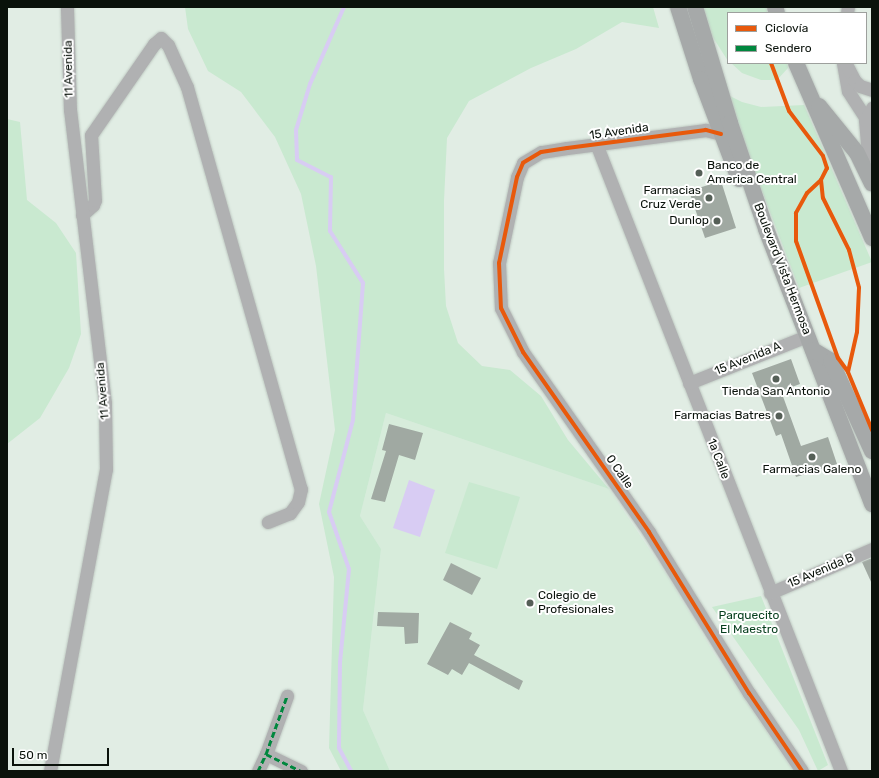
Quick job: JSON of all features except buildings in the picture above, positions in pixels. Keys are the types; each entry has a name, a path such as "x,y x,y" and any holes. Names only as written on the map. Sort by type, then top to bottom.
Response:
{"main road":[{"path":"678,7 714,127 737,176 758,206"},
{"name":"Boulevard Vista Hermosa","path":"696,7 730,123 758,206 872,504"},
{"path":"796,64 872,238"},
{"path":"807,91 853,148 872,184"},
{"path":"810,343 832,361 872,451"}],"street":[{"name":"11 Avenida","path":"50,771 106,468 105,403 70,110 67,7"},
{"path":"82,214 93,205 95,200 91,135 154,44 161,38 168,45 187,87 301,489 298,502 290,513 268,522"},
{"path":"844,64 848,91 868,124"},
{"path":"845,64 854,80 860,86 872,90"},
{"path":"872,108 868,124 867,144 872,156"},
{"name":"15 Avenida","path":"523,163 541,152 597,146 714,127"},
{"name":"1a Calle","path":"597,146 839,770"},
{"name":"0 Calle","path":"523,163 517,177 499,263 501,308 510,329 523,352 648,532 744,686 802,771"},
{"name":"15 Avenida A","path":"689,383 810,343"},
{"name":"15 Avenida B","path":"770,593 872,549"},
{"path":"258,771 266,754 287,696"},
{"path":"266,754 301,771"}],"shaded area":[{"name":"Colegio de Profesionales","path":"386,413 609,489 668,577 717,658 793,771 390,771 363,710 381,549 360,516"},
{"path":"409,480 435,490 420,537 393,528"}],"green space":[{"path":"185,7 653,7 659,28 622,22 576,49 531,68 469,101 447,138 444,201 444,269 446,306 458,343 482,366 510,370 541,396 568,440 609,489 386,413 360,516 381,549 363,710 390,771 341,771 329,748 334,577 319,504 335,430 316,266 301,194 275,137 241,92 208,71 188,29"},
{"path":"698,7 766,7 768,12 727,12 727,59 700,17"},
{"path":"732,64 787,64 788,68 777,80 761,80 742,73"},
{"path":"728,95 742,102 761,107 804,105 872,262 799,288 737,126"},
{"path":"7,119 20,122 27,200 56,223 76,253 81,334 69,368 40,418 7,444"},
{"path":"469,482 520,497 497,569 445,553"},
{"name":"Parquecito El Maestro","path":"761,596 828,765 818,771 799,730 712,607"}],"waterway":[{"path":"344,7 310,84 296,130 297,160 331,177 330,231 363,283 353,420 329,512 349,569 340,662 339,748 351,771"}],"marked path":[{"path":"266,754 287,696"},
{"path":"258,771 266,754 301,771"}],"cycle path":[{"path":"771,64 789,111 823,156 827,168 821,180 807,193 796,213 796,241 838,358 848,372 872,430"},
{"path":"721,134 706,130 567,148 541,152 523,163 517,177 499,263 501,308 523,352 649,532 749,693 802,771"},
{"path":"821,180 823,198 849,250 859,288 857,332 848,372"}],"place":[{"name":"Banco de America Central","path":"699,173"},
{"name":"Farmacias Cruz Verde","path":"709,198"},
{"name":"Dunlop","path":"717,221"},
{"name":"Tienda San Antonio","path":"776,379"},
{"name":"Farmacias Batres","path":"779,416"},
{"name":"Farmacias Galeno","path":"812,457"},
{"name":"Colegio de Profesionales","path":"530,603"}]}
